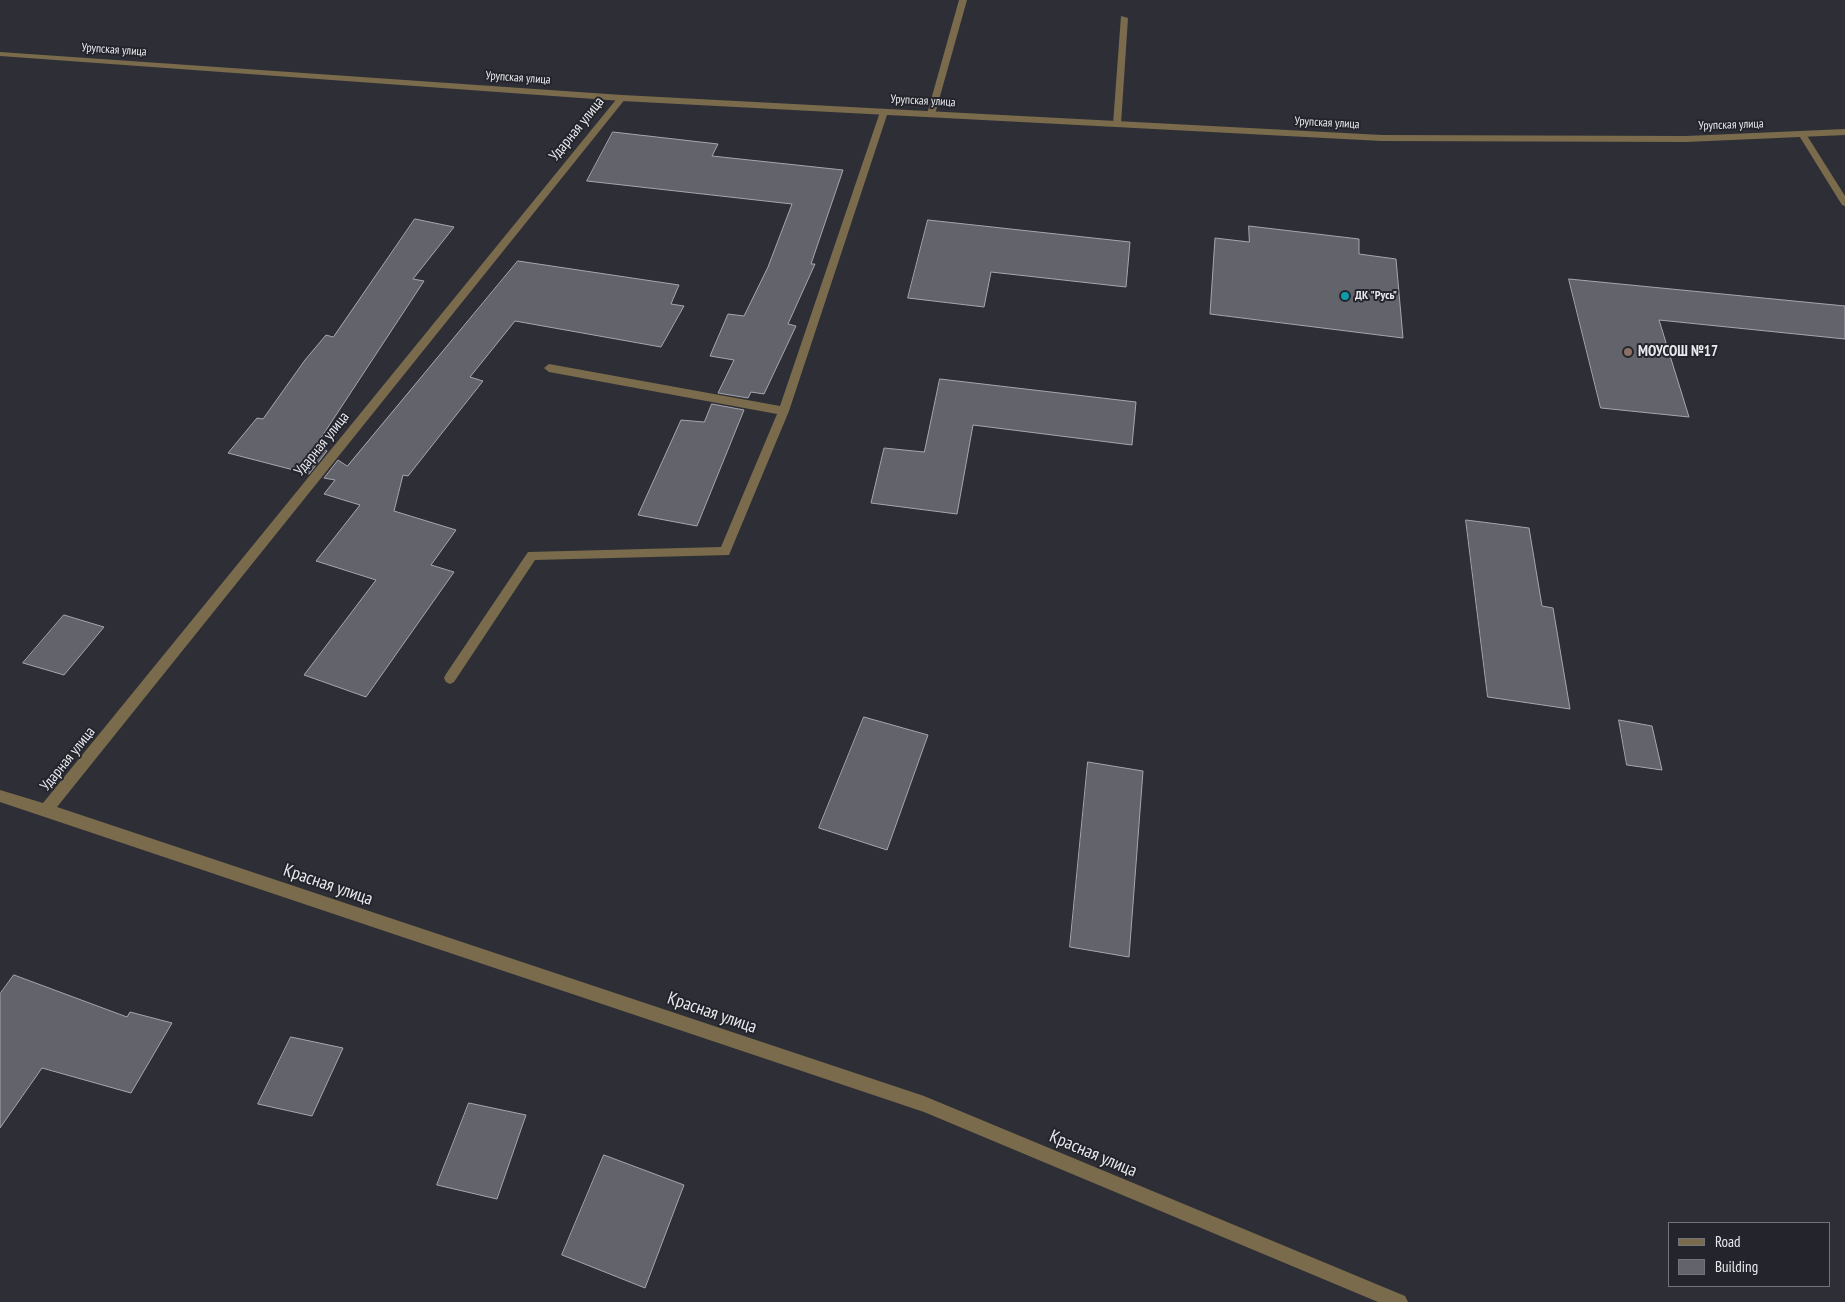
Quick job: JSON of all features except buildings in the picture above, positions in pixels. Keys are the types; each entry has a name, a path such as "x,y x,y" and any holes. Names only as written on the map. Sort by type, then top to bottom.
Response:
{"street":[{"path":"931,114 963,0"},
{"path":"1117,124 1124,18"},
{"name":"Урупская улица","path":"0,54 622,98 1382,138 1686,139 1845,132"},
{"name":"Ударная улица","path":"46,810 622,98"},
{"path":"450,678 532,556 725,552 784,411 884,112"},
{"path":"1802,134 1845,203"},
{"path":"549,368 784,411"},
{"name":"Красная улица","path":"0,796 924,1104 1399,1302"}],"place":[{"name":"ДК \"Русь\"","path":"1345,296"},
{"name":"МОУСОШ №17","path":"1628,352"}]}
